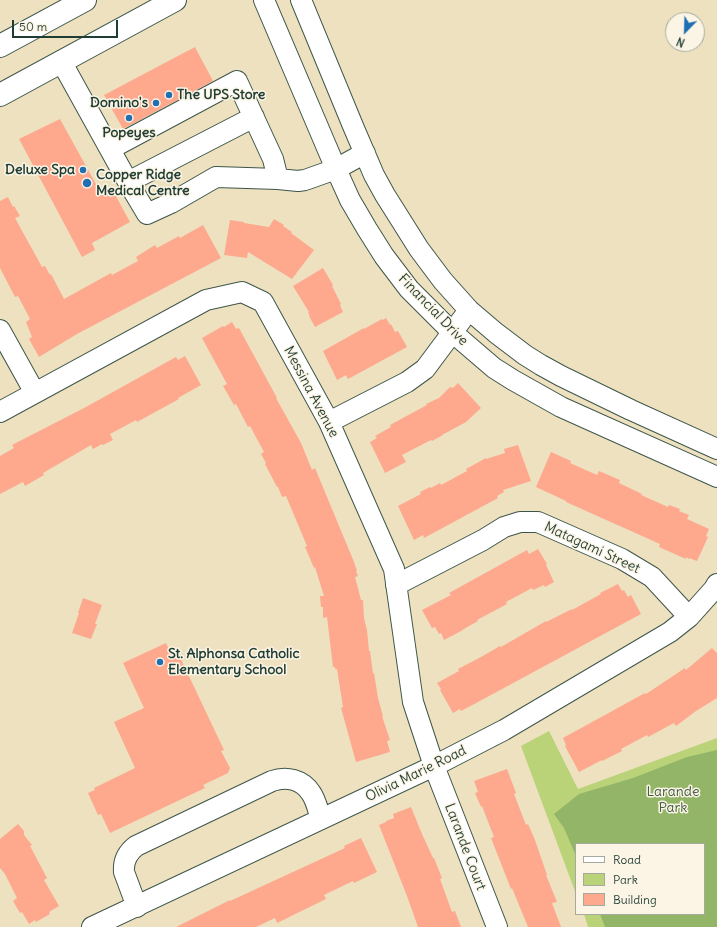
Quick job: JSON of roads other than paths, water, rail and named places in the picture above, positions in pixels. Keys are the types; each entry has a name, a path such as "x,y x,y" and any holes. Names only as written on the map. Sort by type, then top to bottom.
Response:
{"main road":[{"path":"0,46 85,0"},
{"path":"0,95 175,0"}],"street":[{"name":"Financial Drive","path":"264,0 350,200 384,256 409,289 452,332 494,368 513,380 561,407 717,477"},
{"name":"Financial Drive","path":"301,0 374,175 419,250 443,281 469,310 496,333 541,365 631,410 717,449"},
{"path":"61,61 147,214 171,203 216,177 298,181 305,180 336,169 365,153"},
{"path":"110,150 237,81 273,159 278,179"},
{"path":"128,182 254,117"},
{"name":"Messina Avenue","path":"0,412 206,300 242,292 263,302 329,422 394,569 413,702 434,766"},
{"path":"329,422 407,382 425,369 469,310"},
{"path":"0,330 35,393"},
{"name":"Matagami Street","path":"396,586 483,540 504,526 520,522 538,522 622,559 652,577 690,617"},
{"name":"Olivia Marie Road","path":"92,927 434,766 504,730 670,632 690,617 717,584"},
{"name":"Larande Court","path":"434,766 497,927"},
{"path":"136,907 124,872 125,859 132,849 272,781 288,778 302,784 310,792 321,819"}],"place":[{"name":"The UPS Store","path":"169,95"},
{"name":"Domino's","path":"156,103"},
{"name":"Popeyes","path":"129,118"},
{"name":"Deluxe Spa","path":"83,170"},
{"name":"Copper Ridge Medical Centre","path":"87,183"},
{"name":"St. Alphonsa Catholic Elementary School","path":"160,662"}],"park label":[{"name":"Larande Park","path":"673,800"}]}
